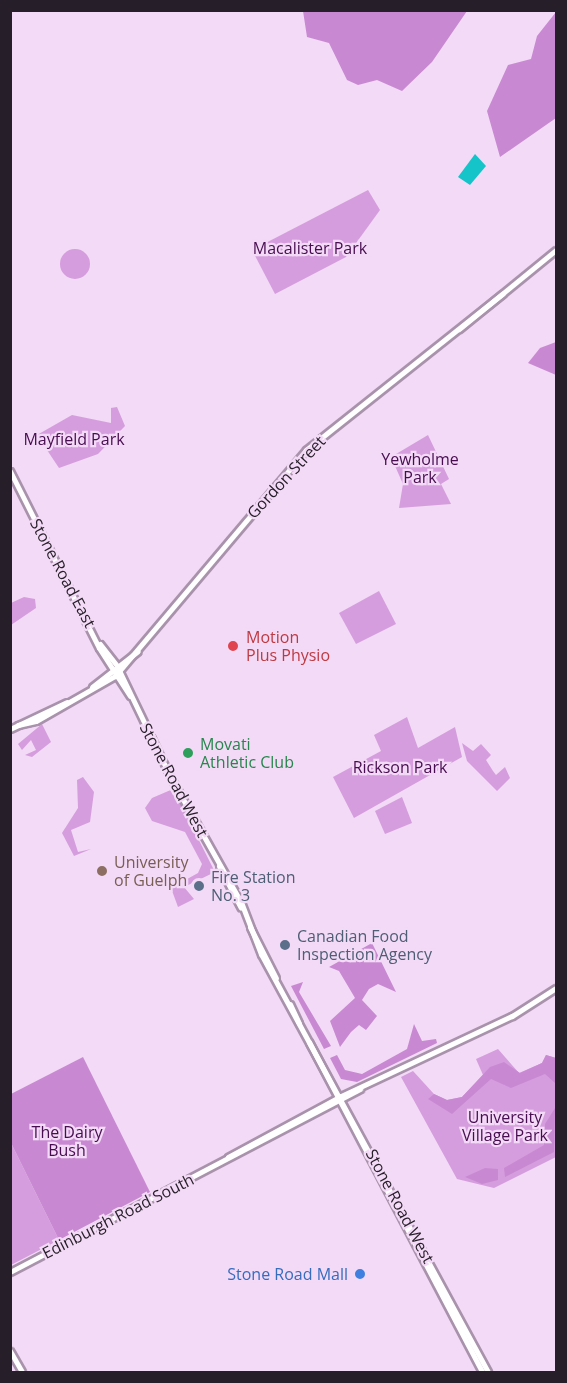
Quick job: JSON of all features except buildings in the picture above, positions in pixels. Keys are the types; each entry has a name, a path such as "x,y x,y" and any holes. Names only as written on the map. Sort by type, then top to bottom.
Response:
{"main road":[{"name":"Gordon Street","path":"10,729 67,702 113,674 138,651 306,450 556,250"},
{"name":"Stone Road East","path":"10,471 100,644 113,674"},
{"name":"Stone Road East","path":"100,644 119,668"},
{"name":"Stone Road West","path":"119,668 129,696"},
{"name":"Stone Road West","path":"113,674 129,696 219,865 299,1023 434,1270 455,1310 482,1372"},
{"name":"Edinburgh Road South","path":"10,1272 340,1099 512,1016 556,988"},
{"name":"Stone Road West","path":"340,1099 362,1147 448,1307 488,1372"},
{"path":"362,1147 369,1150"},
{"path":"427,1268 434,1270"},
{"path":"448,1307 455,1310"},
{"path":"10,1351 22,1372"}],"green space":[{"path":"303,10 467,11 432,62 402,91 377,80 358,85 347,80 329,43 307,37"},
{"path":"556,12 556,118 500,157 487,111 508,65 531,59 537,36"},
{"name":"Macalister Park","path":"368,190 380,210 346,257 275,294 252,250"},
{"path":"75,249 85,254 90,264 85,274 75,279 65,274 60,264 65,254"},
{"path":"556,342 556,375 528,363 540,348"},
{"name":"Mayfield Park","path":"117,407 125,426 98,454 59,468 37,435 72,415 111,423 111,408"},
{"name":"Yewholme Park","path":"428,435 449,479 441,484 451,504 399,508 403,484 391,457"},
{"path":"379,591 396,624 356,644 339,613"},
{"path":"24,597 35,599 36,608 11,625 11,603"},
{"name":"Rickson Park","path":"407,717 418,748 455,727 462,757 354,818 333,777 381,751 374,735"},
{"path":"42,724 51,742 32,757 25,755 36,750 31,740 22,750 18,744"},
{"path":"462,743 473,751 481,744 491,755 486,760 496,775 505,767 510,778 497,791 467,761"},
{"path":"83,777 94,792 90,822 71,830 78,852 91,849 74,856 62,833 78,808 77,780"},
{"path":"173,789 215,872 184,887 194,899 178,907 171,888 198,873 202,864 185,832 152,821 145,808 152,798"},
{"path":"402,797 412,823 385,834 375,811"},
{"path":"372,943 396,992 378,984 369,989 362,1000 377,1016 366,1030 359,1025 340,1047 330,1021 355,998 339,971 329,967"},
{"path":"303,982 299,992 331,1046 324,1049 291,986"},
{"path":"414,1024 422,1041 436,1039 437,1043 357,1082 341,1079 330,1058 337,1055 345,1070 362,1074 407,1049"},
{"name":"University Village Park","path":"498,1049 519,1073 542,1063 546,1055 556,1058 556,1157 494,1188 457,1179 401,1077 413,1071 434,1094 447,1100 462,1097 483,1075 476,1059"},
{"path":"546,1055 556,1058 555,1083 545,1074 511,1088 491,1079 452,1114 428,1099 434,1094 447,1100 462,1097 490,1067 504,1062 520,1073 542,1063"},
{"name":"The Dairy Bush","path":"83,1057 150,1192 59,1240 11,1143 11,1094"},
{"path":"555,1108 554,1152 505,1177 504,1168 544,1145 545,1124"},
{"path":"11,1143 59,1240 10,1265"},
{"path":"485,1168 498,1169 498,1180 482,1184 465,1177"}],"shaded area":[{"path":"475,154 486,166 470,185 458,177"}],"place":[{"name":"Motion Plus Physio","path":"233,646"},
{"name":"Movati Athletic Club","path":"188,753"},
{"name":"University of Guelph","path":"102,871"},
{"name":"Fire Station No. 3","path":"199,886"},
{"name":"Canadian Food Inspection Agency","path":"285,945"},
{"name":"Stone Road Mall","path":"360,1274"}]}
